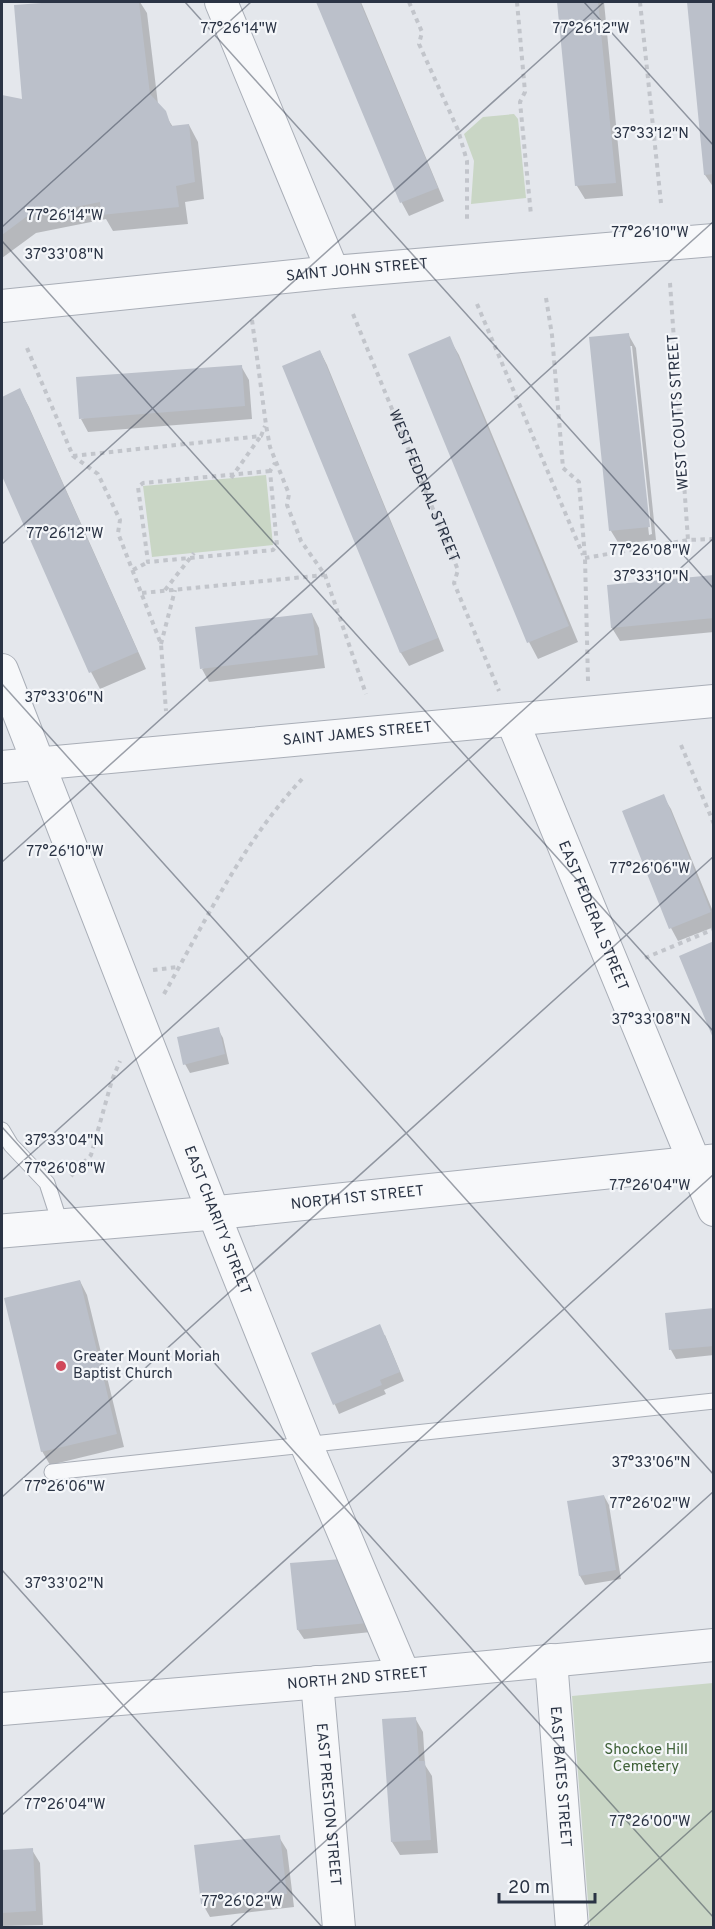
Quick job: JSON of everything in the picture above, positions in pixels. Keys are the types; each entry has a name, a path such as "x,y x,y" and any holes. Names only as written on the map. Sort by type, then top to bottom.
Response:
{"street":[{"path":"221,2 333,272"},
{"name":"SAINT JOHN STREET","path":"2,306 333,272 714,240"},
{"name":"EAST CHARITY STREET","path":"2,670 213,1213 306,1444 404,1675"},
{"name":"SAINT JAMES STREET","path":"2,767 714,702"},
{"name":"EAST FEDERAL STREET","path":"512,720 704,1162 714,1210"},
{"name":"NORTH 1ST STREET","path":"2,1231 213,1213 704,1162"},
{"name":"NORTH 2ND STREET","path":"2,1709 714,1646"},
{"name":"EAST BATES STREET","path":"551,1660 572,1928"},
{"name":"EAST PRESTON STREET","path":"317,1682 339,1928"}],"lane":[{"path":"2,1130 10,1145 47,1183 61,1226"},
{"path":"52,1472 714,1401"}],"path":[{"path":"409,2 422,32 419,44 458,130 467,161 467,221"},
{"path":"517,2 525,92 520,102 531,215"},
{"path":"640,2 661,203"},
{"name":"WEST COUTTS STREET","path":"670,283 688,540"},
{"path":"546,298 552,335 563,468 579,482 585,558 586,645 590,712"},
{"path":"477,304 585,558"},
{"name":"WEST FEDERAL STREET","path":"352,314 458,570 454,583 499,692"},
{"path":"252,320 266,425 276,463 289,494 287,505 301,541 325,575 366,694"},
{"path":"27,348 73,456 98,474 120,520 118,533 160,644 166,711"},
{"path":"232,476 261,436 266,425"},
{"path":"73,456 261,436"},
{"path":"133,570 148,562 273,550 277,545 270,471 276,463"},
{"path":"148,562 138,487 143,483 270,471"},
{"path":"585,558 688,540 714,539"},
{"path":"165,591 194,553"},
{"path":"142,593 325,575"},
{"path":"160,644 175,590"},
{"path":"681,745 714,824"},
{"path":"160,1002 241,858 279,804 302,779"},
{"path":"642,960 714,929"},
{"path":"149,971 179,967"},
{"path":"68,1180 91,1155 112,1080 121,1058"}],"green space":[{"path":"514,114 518,119 526,198 471,204 474,161 464,134 483,117"},
{"path":"266,475 273,545 152,557 143,486"},
{"name":"Shockoe Hill Cemetery","path":"713,1683 713,1927 590,1927 572,1696"}],"building":[{"path":"55,2 139,2 150,94 166,111 171,126 189,124 195,182 176,186 179,207 101,215 100,202 26,217 2,235 2,95 22,99 14,5"},
{"path":"316,2 360,2 438,188 400,203"},
{"path":"557,2 598,2 616,183 575,186"},
{"path":"687,2 714,2 714,174 704,175"},
{"path":"629,333 650,527 609,531 589,337"},
{"path":"450,336 569,626 527,643 408,354"},
{"path":"320,350 438,638 400,653 282,366"},
{"path":"242,365 245,406 79,419 76,377"},
{"path":"20,388 138,652 89,673 2,476 2,397"},
{"path":"714,575 714,618 611,628 607,585"},
{"path":"312,613 318,655 200,669 195,627"},
{"path":"664,794 711,912 669,929 622,811"},
{"path":"714,941 714,1038 713,1038 679,956"},
{"path":"219,1027 225,1054 183,1065 177,1037"},
{"name":"Greater Mount Moriah Baptist Church","path":"80,1280 117,1434 41,1452 4,1298"},
{"path":"714,1308 714,1346 669,1350 665,1313"},
{"path":"380,1324 400,1372 380,1380 382,1385 333,1405 311,1353"},
{"path":"604,1495 616,1570 579,1576 567,1501"},
{"path":"342,1559 368,1623 297,1630 290,1563"},
{"path":"416,1717 419,1761 425,1761 431,1840 391,1842 382,1719"},
{"path":"280,1835 287,1894 201,1904 194,1845"},
{"path":"33,1848 36,1911 2,1913 2,1850"}],"place":[{"name":"Greater Mount Moriah Baptist Church","path":"61,1366"}]}
